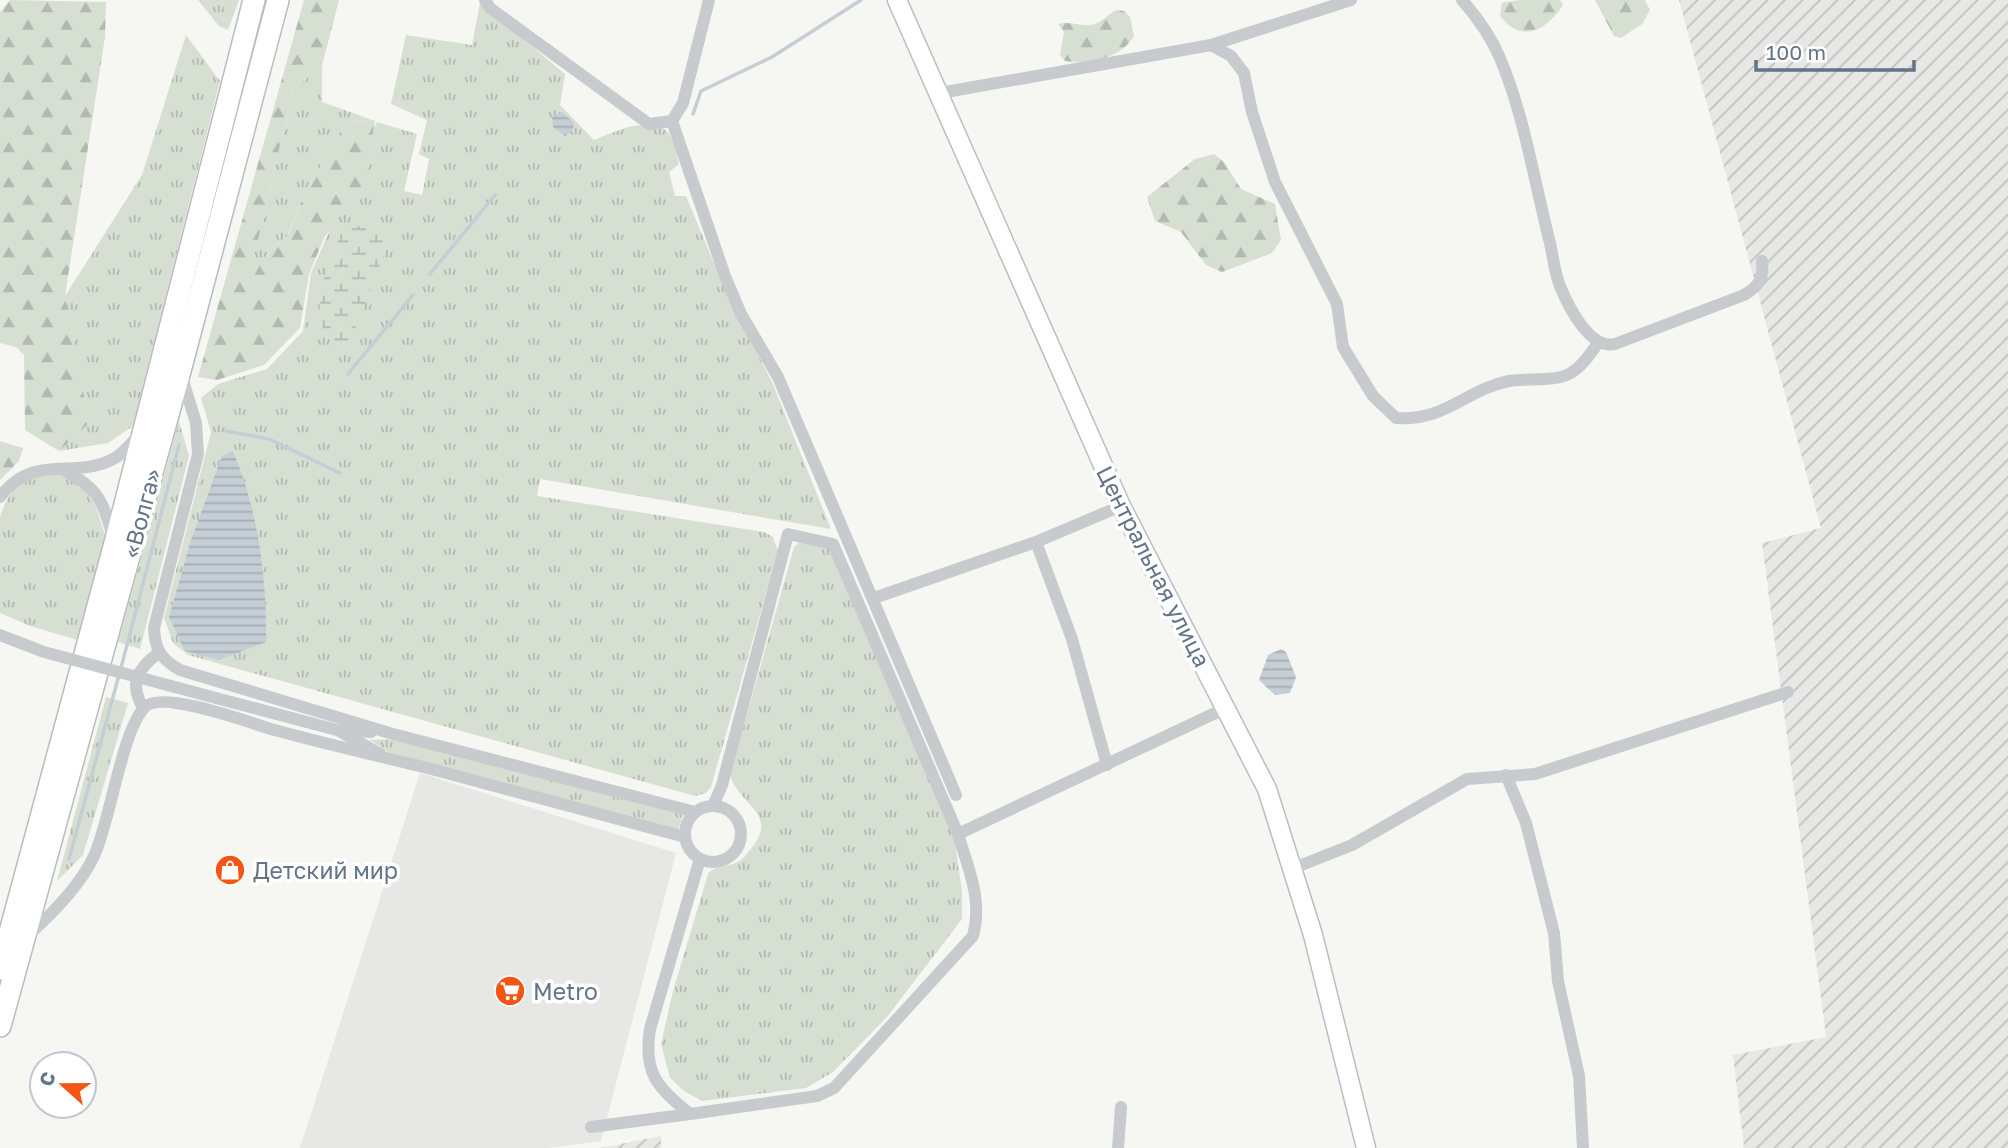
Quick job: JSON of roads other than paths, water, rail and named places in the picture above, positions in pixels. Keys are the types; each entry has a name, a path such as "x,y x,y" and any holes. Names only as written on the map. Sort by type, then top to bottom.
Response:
{"highway":[{"name":"«Волга»","path":"0,969 115,542 254,0"},
{"name":"«Волга»","path":"0,1026 180,371 278,0"}],"main road":[{"name":"Центральная улица","path":"897,0 1121,506 1267,789 1294,868 1366,1148"}],"street":[{"path":"485,0 490,8 649,124 672,121"},
{"path":"672,121 683,103 709,0"},
{"path":"940,93 1211,45 1351,0"},
{"path":"1462,0 1477,17 1500,57 1516,106 1559,285 1587,331 1598,343 1607,346 1615,344 1744,295 1757,287 1762,261"},
{"path":"1211,45 1231,56 1244,73 1252,113 1275,182 1337,304 1343,346 1373,396 1396,418 1440,413 1483,389 1508,382 1567,376 1583,363 1598,343"},
{"path":"672,121 730,289 778,377 956,795"},
{"path":"180,371 196,423 198,454 156,617 155,638 158,653 180,670 393,734 695,812"},
{"path":"0,498 19,477 42,469 93,466 116,458 141,433"},
{"path":"58,467 88,482 104,506 115,542"},
{"path":"874,598 1037,542 1121,506"},
{"path":"591,1127 817,1096 834,1088 972,936 977,921 977,899 958,834 833,544 788,534 722,785 713,806"},
{"path":"1037,542 1072,639 1107,765"},
{"path":"0,635 44,652 337,730 393,734"},
{"path":"143,708 136,696 136,677 140,669 158,653"},
{"path":"1294,868 1352,845 1467,779 1535,774 1788,692"},
{"path":"23,939 46,919 94,856 143,708 152,701 163,700 355,753 386,758 685,837"},
{"path":"958,834 1226,708"},
{"path":"337,730 386,758"},
{"path":"1506,775 1526,823 1554,933 1558,982 1579,1076 1583,1148"},
{"path":"713,806 731,811 741,827 742,837 739,846 726,859 718,862 700,859 687,846 685,837 689,819 695,812 713,806"},
{"path":"690,1114 661,1090 651,1073 647,1049 650,1028 700,859"},
{"path":"1118,1148 1121,1107"}],"waterway":[{"path":"693,114 701,91 772,57 861,0"},
{"path":"430,274 495,195"},
{"path":"348,374 413,295"},
{"path":"226,431 269,439 340,473"},
{"path":"121,668 179,445"},
{"path":"69,859 119,675"}],"place":[{"name":"Детский мир","path":"230,870"},
{"name":"Metro","path":"510,991"}]}
